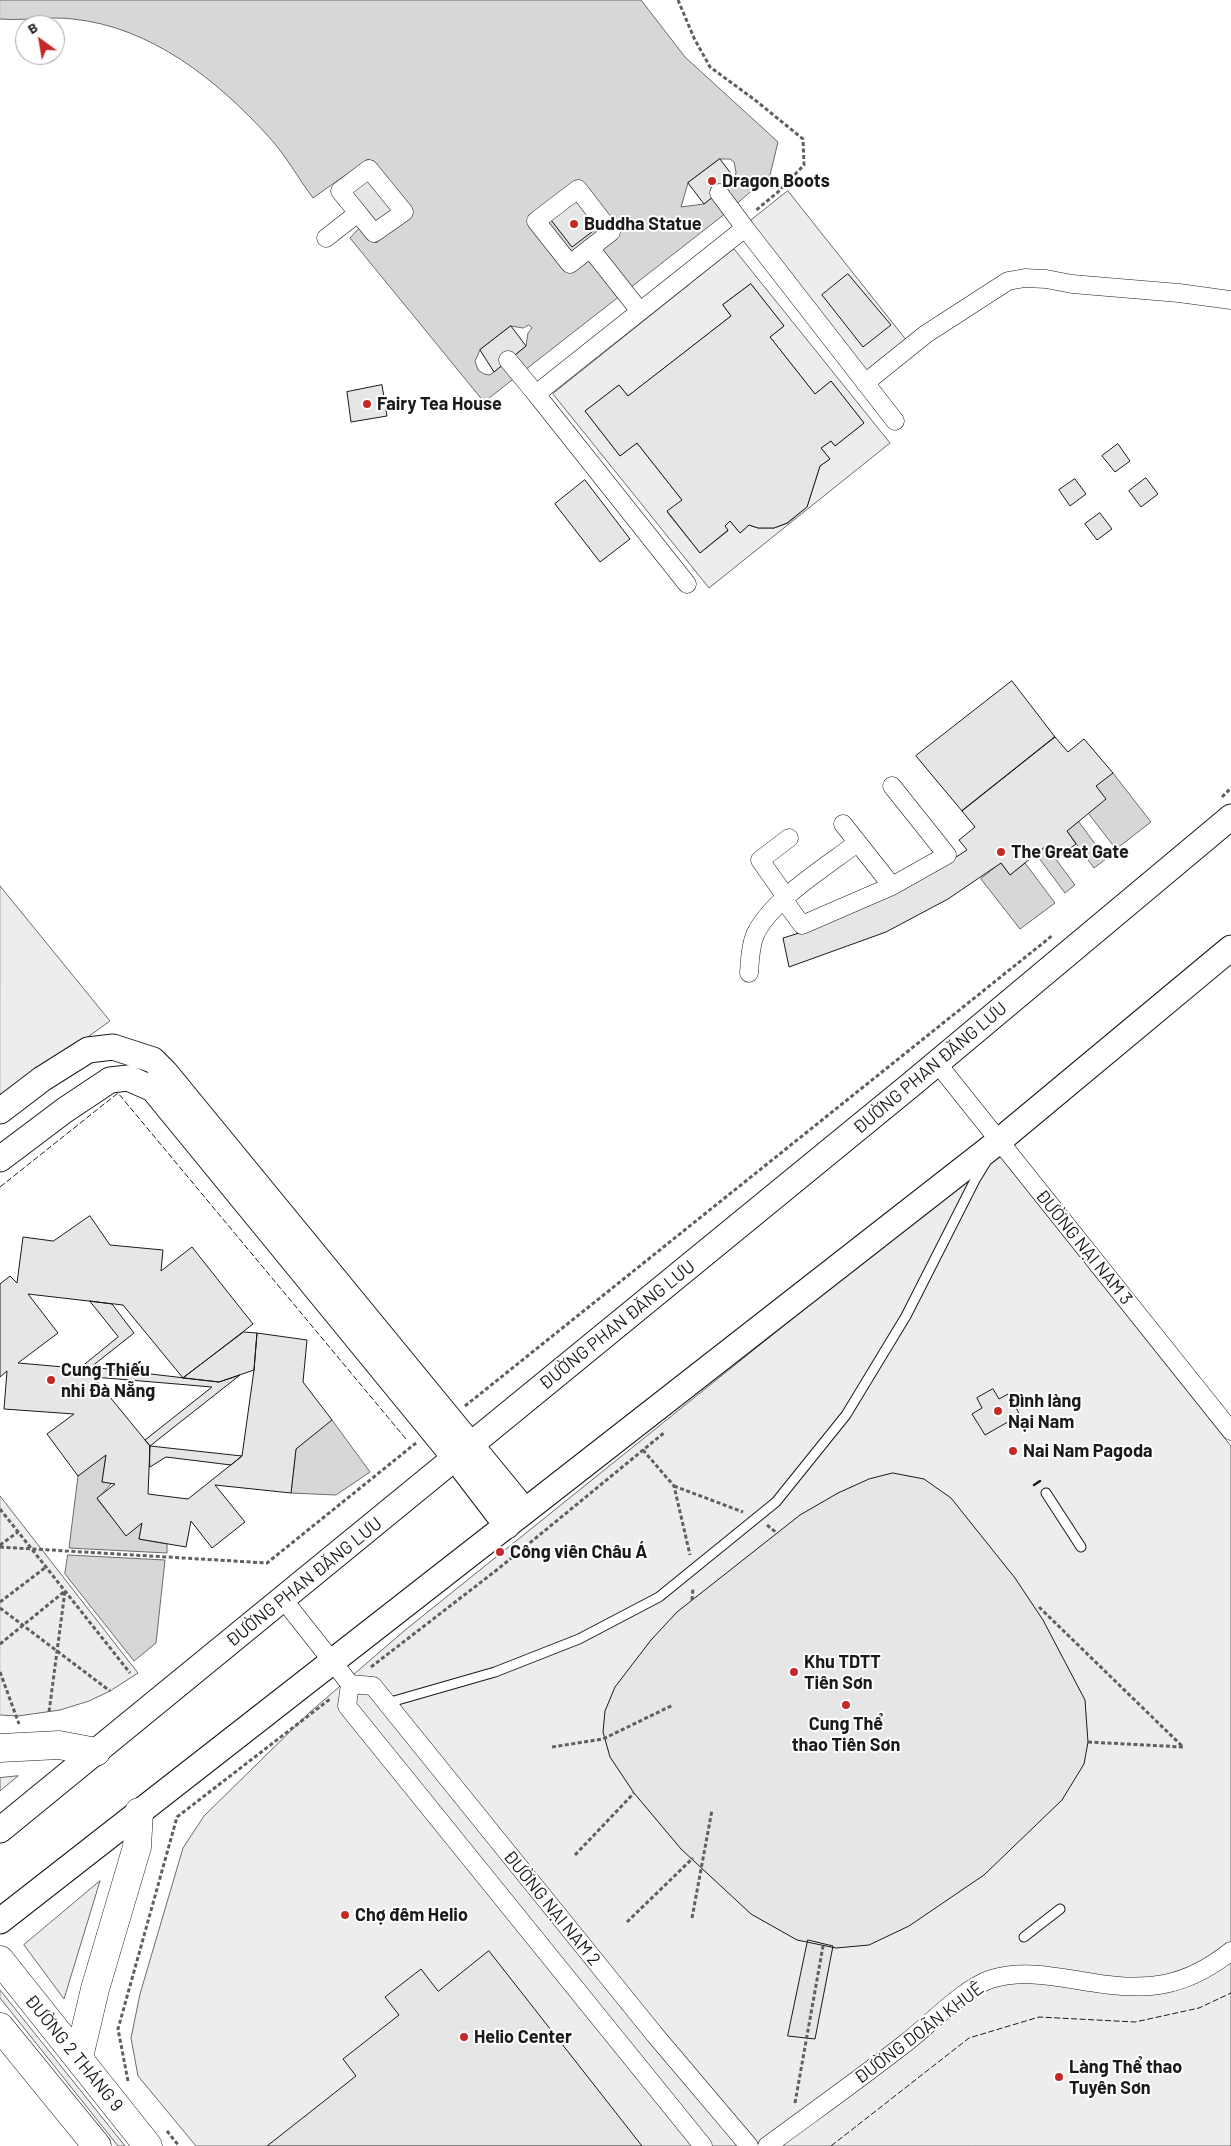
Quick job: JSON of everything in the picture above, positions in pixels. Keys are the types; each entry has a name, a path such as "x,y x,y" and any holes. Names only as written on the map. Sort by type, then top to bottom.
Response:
{"main road":[{"path":"0,1748 59,1746 96,1752"},
{"path":"79,2057 95,1989 137,1846 139,1812"},
{"name":"ĐƯỜNG 2 THÁNG 9","path":"0,1960 79,2057 155,2135"},
{"path":"0,2027 97,2146"}],"street":[{"path":"719,192 895,421"},
{"path":"326,238 358,213"},
{"path":"536,394 743,225"},
{"path":"590,248 639,310"},
{"path":"865,383 926,334 1008,281 1026,278 1046,279 1072,284 1180,293 1231,300"},
{"path":"508,360 687,584"},
{"path":"789,838 760,860 802,925 892,886 947,855 892,786"},
{"name":"ĐƯỜNG PHAN ĐĂNG LƯU","path":"0,1830 937,1063 1224,809"},
{"path":"843,824 892,886"},
{"path":"749,973 751,948 762,922 785,898 857,843"},
{"path":"0,1921 999,1141 1231,948"},
{"path":"0,1111 42,1079 88,1050 113,1047 153,1060 165,1072 448,1419 463,1451"},
{"name":"ĐƯỜNG NẠI NAM 3","path":"937,1063 1231,1432"},
{"path":"0,1159 65,1110 110,1080 128,1078 152,1090 463,1451 516,1518"},
{"path":"283,1599 350,1684"},
{"name":"ĐƯỜNG NẠI NAM 2","path":"703,2146 347,1706 350,1684 373,1686 649,2027 749,2146"},
{"name":"ĐƯỜNG DOÃN KHUÊ","path":"767,2146 907,2042 963,1996 990,1980 1016,1974 1052,1975 1126,1987 1160,1987 1191,1976 1218,1962 1231,1951"}],"lane":[{"path":"387,1703 495,1672 579,1639 659,1597 776,1502 846,1415 906,1316 975,1180 999,1141"},
{"path":"1046,1493 1081,1546"},
{"path":"1024,1937 1060,1909"}],"path":[{"path":"678,0 694,38 710,68 755,100 803,139 804,165 743,225"},
{"path":"1224,809 1231,788"},
{"path":"448,1419 1060,929"},
{"path":"132,2086 127,2079 118,2029 177,1818 498,1569 666,1431"},
{"path":"0,1546 267,1563 422,1438"},
{"path":"643,1450 674,1486 693,1570"},
{"path":"674,1486 757,1517"},
{"path":"0,1509 130,1673"},
{"path":"0,1546 18,1532"},
{"path":"0,1602 46,1567"},
{"path":"0,1644 65,1591"},
{"path":"49,1712 65,1591"},
{"path":"1038,1607 1183,1748 1088,1742"},
{"path":"0,1608 110,1691"},
{"path":"552,1747 603,1739 673,1705"},
{"path":"575,1855 634,1793"},
{"path":"692,1918 712,1810"},
{"path":"628,1922 692,1858"},
{"path":"793,2110 823,1946"},
{"path":"155,2135 179,2146"}],"shaded area":[{"path":"0,0 641,0 685,57 778,142 770,175 726,213 484,402 350,238 361,226 376,243 413,213 368,159 313,198 280,150 248,115 204,76 156,45 102,24 65,18 65,15 15,15 15,19 0,19"},
{"path":"788,191 911,346 872,378 749,222"},
{"path":"734,249 890,443 709,588 553,394","holes":["751,284 784,326 770,337 815,394 831,381 864,423 835,446 831,441 821,448 830,459 820,466 807,507 788,523 774,528 758,528 749,525 740,533 730,521 725,526 728,531 700,553 667,512 682,500 637,443 620,456 585,411 619,385 628,396 731,316 723,305"]},
{"path":"1113,773 1151,822 1116,849 1088,813 1096,786"},
{"path":"1079,822 1106,859 1094,868 1067,831"},
{"path":"1046,846 1075,885 1065,893 1036,854"},
{"path":"1001,863 1010,875 1025,863 1055,903 1020,929 981,879"},
{"path":"0,886 110,1021 0,1100"},
{"name":"Khu TDTT Tiên Sơn","path":"999,1155 1231,1446 1231,2146 196,2146 138,2076 131,2038 140,1994 183,1848 204,1816 310,1712 404,1631"},
{"path":"332,1420 370,1472 336,1495 291,1493 296,1449"},
{"path":"106,1455 102,1482 112,1483 97,1499 126,1535 142,1523 139,1539 167,1544 167,1553 69,1548 78,1476"},
{"path":"0,1496 138,1673 110,1691 89,1701 60,1710 18,1716 0,1715"},
{"path":"68,1555 165,1560 156,1643 134,1661 65,1574"},
{"path":"18,1776 0,1791 0,1778"},
{"path":"100,1881 64,1999 24,1945"},
{"path":"0,1990 125,2146 118,2146 0,1998"}],"pier":[{"name":"Dragon Boots","path":"720,159 730,159 734,162 735,179 704,204 681,207 688,183"},
{"path":"529,325 532,328 528,333 526,346 490,375 478,370 475,361 480,350 511,326 523,328"}],"building":[{"name":"Dragon Boots","path":"720,159 735,179 704,204 688,183"},
{"path":"369,174 399,210 375,228 346,191"},
{"name":"Buddha Statue","path":"576,201 597,228 572,247 551,220"},
{"path":"848,274 891,325 863,347 822,295"},
{"path":"751,284 784,326 770,337 815,394 831,381 864,423 835,446 831,441 821,448 830,459 820,466 807,507 787,523 774,528 758,528 749,525 740,533 730,521 725,526 728,530 700,553 667,511 682,500 637,443 620,456 585,411 619,385 628,396 731,316 723,305"},
{"path":"511,326 526,346 494,372 480,350"},
{"name":"Fairy Tea House","path":"382,385 387,416 351,422 347,392"},
{"path":"1118,444 1130,461 1115,472 1102,456"},
{"path":"1146,478 1158,494 1141,507 1129,491"},
{"path":"1075,479 1086,494 1070,506 1059,490"},
{"path":"585,480 630,539 600,562 555,504"},
{"path":"1100,513 1112,529 1097,540 1085,524"},
{"path":"1012,681 1055,737 962,811 916,756"},
{"name":"The Great Gate","path":"1055,737 1068,752 1084,739 1113,773 1096,786 1106,799 1067,831 1076,844 1056,859 1046,846 1010,875 1001,863 948,899 886,932 789,967 783,938 809,930 939,868 967,850 959,840 975,827 962,811"},
{"name":"Cung Thiếu nhi Đà Nẵng","path":"90,1216 110,1245 163,1250 161,1271 192,1247 253,1324 183,1378 123,1305 28,1294 58,1333 18,1363 87,1369 150,1446 148,1494 188,1499 242,1456 254,1370 257,1333 307,1340 303,1382 332,1420 296,1449 291,1493 215,1485 245,1522 212,1548 191,1521 186,1547 139,1539 142,1523 126,1536 97,1498 115,1484 102,1482 106,1455 78,1476 47,1434 74,1414 4,1409 7,1371 0,1377 0,1284 10,1276 17,1283 23,1237 53,1241"},
{"path":"90,1301 112,1304 134,1333 91,1367 219,1382 240,1375 150,1446 145,1440 212,1387 94,1377 87,1369 80,1368 118,1337"},
{"path":"244,1332 257,1333 254,1370 219,1382 183,1378"},
{"name":"Đình làng Nại Nam","path":"993,1389 999,1399 1008,1394 1020,1415 985,1435 972,1414 982,1408 977,1398"},
{"path":"150,1446 242,1456 231,1465 166,1457 150,1467"},
{"name":"Cung Thể thao Tiên Sơn","path":"893,1473 924,1479 951,1498 1015,1578 1043,1620 1085,1700 1088,1742 1084,1764 1062,1800 984,1875 909,1926 869,1945 836,1948 797,1940 751,1914 681,1849 634,1793 610,1757 603,1732 605,1711 615,1687 651,1640 677,1612 800,1515 838,1493 869,1479"},
{"path":"808,1940 833,1946 815,2039 788,2036"},
{"name":"Helio Center","path":"489,1951 642,2146 267,2146 356,2076 343,2059 399,2015 385,1997 421,1969 438,1991"}],"fence":[{"path":"0,1187 118,1093 406,1439"},
{"path":"831,2146 969,2038 1039,2017 1135,2022 1199,2008 1231,1993"}],"wall":[{"path":"1034,1485 1040,1481"}],"place":[{"name":"Dragon Boots","path":"712,181"},
{"name":"Buddha Statue","path":"574,224"},
{"name":"Fairy Tea House","path":"367,404"},
{"name":"The Great Gate","path":"1001,852"},
{"name":"Cung Thiếu nhi Đà Nẵng","path":"51,1380"},
{"name":"Đình làng Nại Nam","path":"998,1411"},
{"name":"Nai Nam Pagoda","path":"1013,1451"},
{"name":"Công viên Châu Á","path":"500,1552"},
{"name":"Khu TDTT Tiên Sơn","path":"794,1672"},
{"name":"Cung Thể thao Tiên Sơn","path":"846,1705"},
{"name":"Chợ đêm Helio","path":"345,1915"},
{"name":"Helio Center","path":"464,2037"},
{"name":"Làng Thể thao Tuyên Sơn","path":"1059,2077"}]}
